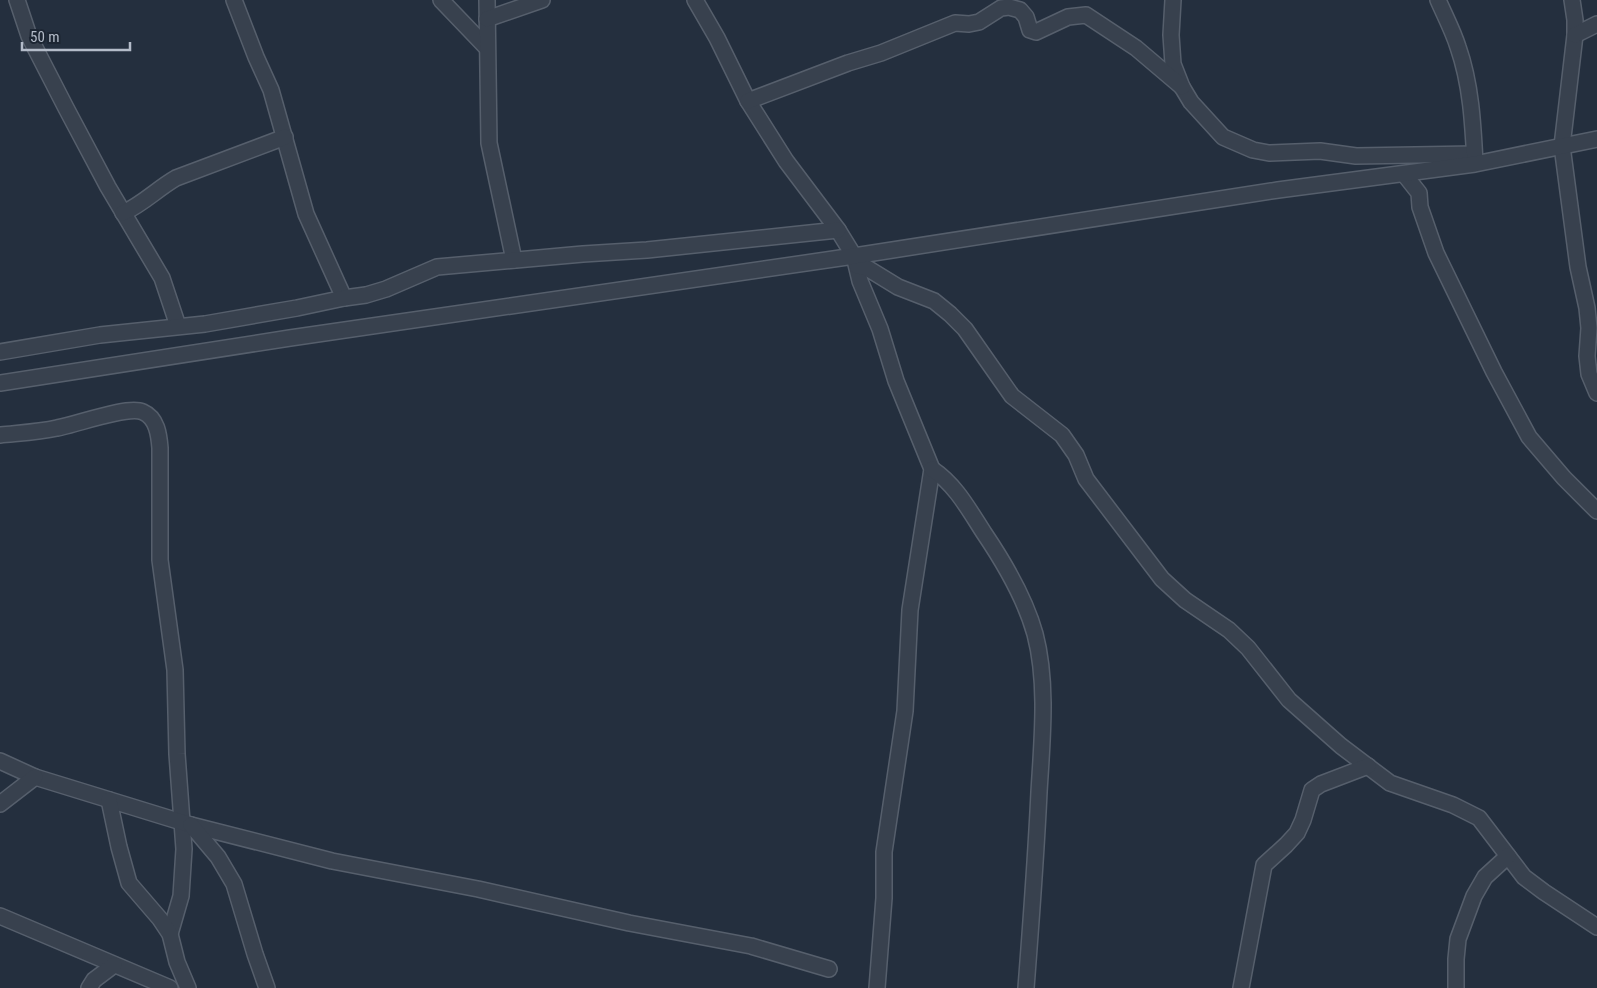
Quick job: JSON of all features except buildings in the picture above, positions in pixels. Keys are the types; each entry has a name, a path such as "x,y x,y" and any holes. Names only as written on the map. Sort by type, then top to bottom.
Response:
{"street":[{"path":"17,0 34,44 108,187 162,278 178,326"},
{"path":"234,0 271,90 306,214 344,298"},
{"path":"441,0 487,48"},
{"path":"488,0 489,143 514,260"},
{"path":"487,19 542,0"},
{"path":"694,0 717,38 748,101 786,161 838,230 856,261 860,281 880,329 896,381 932,469 910,610 905,711 884,852 884,898 877,988"},
{"path":"1172,0 1171,34 1174,64 1182,87 1191,102 1223,137 1254,150 1269,153 1320,151 1356,156 1475,159"},
{"path":"1438,0 1459,48 1469,92 1475,159"},
{"path":"1572,0 1576,20 1575,35 1562,146 1578,267 1587,308 1589,374 1597,393"},
{"path":"748,101 848,63 881,53 955,23 969,24 978,22 996,10 1009,7 1020,10 1026,16 1030,30 1036,32 1068,17 1086,15 1136,48 1182,87"},
{"path":"1575,35 1597,24"},
{"path":"123,213 153,195 165,184 176,178 285,137"},
{"path":"0,382 290,338 856,261 1278,190 1404,174 1475,159 1597,139"},
{"path":"1404,174 1419,193 1420,206 1436,253 1494,372 1529,437 1564,478 1597,511"},
{"path":"0,352 100,335 231,320 366,295 386,289 437,267 647,250 838,230"},
{"path":"856,261 898,287 934,301 965,329 1012,396 1062,435 1076,455 1086,479 1162,578 1186,600 1229,630 1248,648 1289,700 1341,746 1390,782 1453,805 1478,818 1524,877 1597,927"},
{"path":"0,434 57,428 106,416 137,411 143,412 155,423 159,433 160,560 175,670 177,754 187,824 181,896 170,934"},
{"path":"932,469 944,477 955,489 995,550 1018,590 1035,634 1043,680 1042,756 1026,988"},
{"path":"0,761 36,777 187,824 332,861 629,923 751,946 829,969"},
{"path":"1241,988 1264,865 1297,833 1312,790 1321,784 1368,766"},
{"path":"0,804 36,777"},
{"path":"109,800 119,848 129,883 160,919 170,934 177,962 188,988"},
{"path":"187,824 218,857 234,884 267,988"},
{"path":"1456,988 1458,939 1474,896 1484,876 1508,856"},
{"path":"0,916 170,988"},
{"path":"90,988 94,980 114,965"}]}
